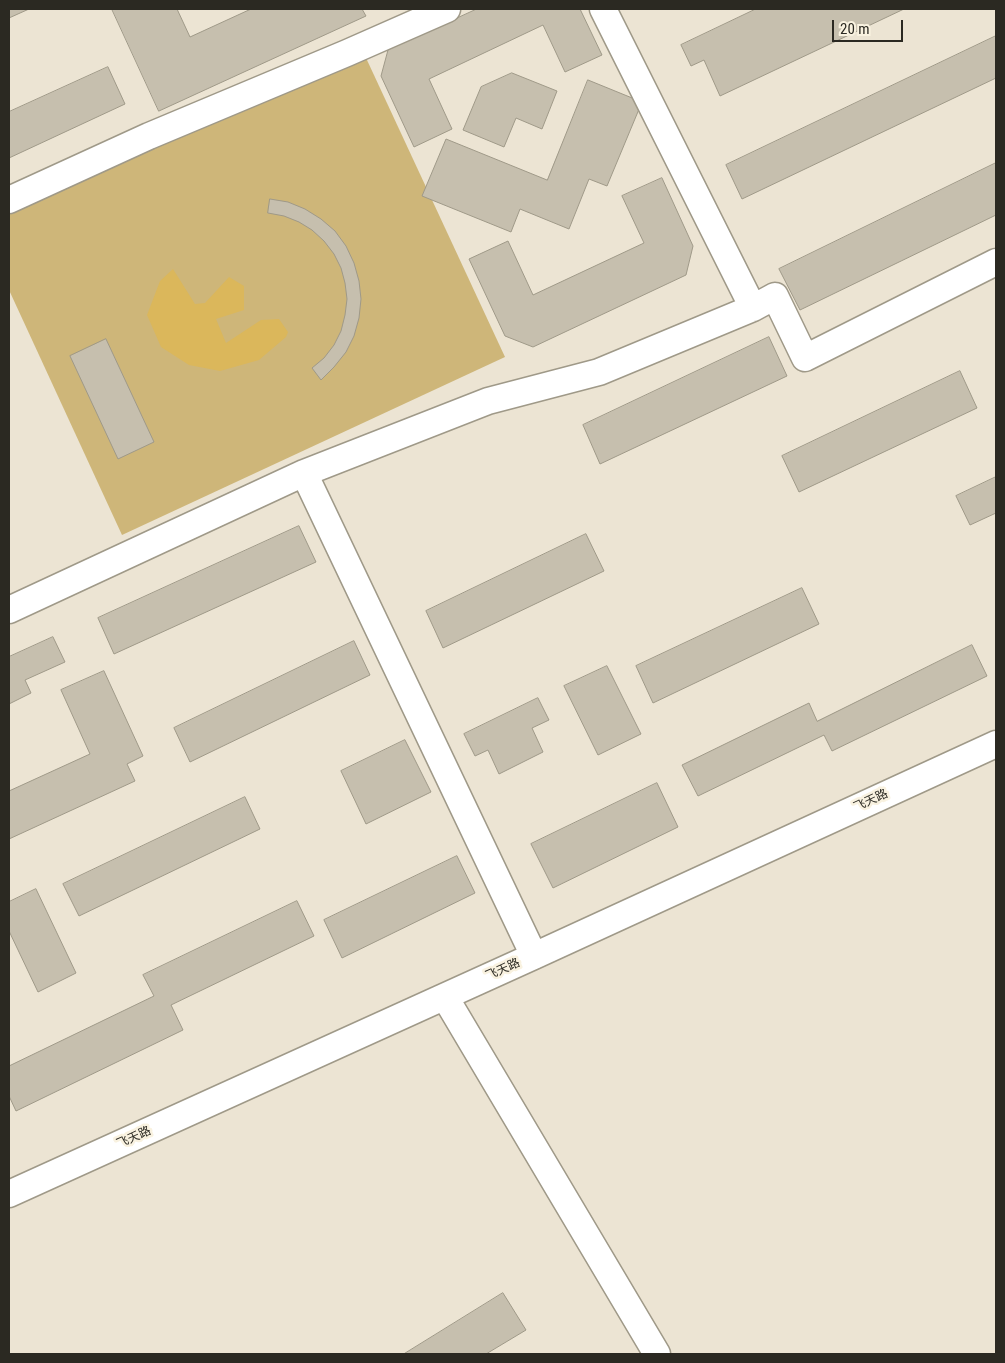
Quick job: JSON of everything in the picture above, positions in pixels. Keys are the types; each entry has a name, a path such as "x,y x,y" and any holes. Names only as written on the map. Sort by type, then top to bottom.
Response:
{"street":[{"path":"9,200 149,136 347,54 447,9"},
{"path":"603,9 753,308"},
{"path":"9,610 304,473 488,401 599,372 753,308 775,296 804,358 996,262"},
{"path":"304,473 534,956"},
{"name":"飞天路","path":"9,1194 445,997 996,744"},
{"path":"445,997 657,1354"}],"shaded area":[{"path":"360,45 505,357 122,535 9,290 9,208"},
{"path":"173,269 195,304 205,303 229,277 244,286 244,310 216,319 226,343 261,320 279,319 288,332 286,337 259,360 220,371 189,365 161,347 147,315 160,281"}],"building":[{"path":"9,9 29,9 9,18"},
{"path":"112,9 177,9 190,37 251,9 362,9 366,16 159,111"},
{"path":"477,9 580,9 602,55 565,72 543,25 429,79 452,129 414,147 381,76 388,50"},
{"path":"756,9 904,9 720,96 704,60 691,66 681,45"},
{"path":"996,36 996,78 742,199 726,165"},
{"path":"108,67 125,104 9,158 9,112"},
{"path":"512,73 557,91 542,129 516,118 504,147 463,130 481,87"},
{"path":"588,80 642,102 607,186 589,179 569,229 520,209 511,232 422,196 446,139 547,180"},
{"path":"996,163 996,215 800,310 779,269"},
{"path":"662,178 693,246 686,275 533,347 505,336 469,259 508,241 533,295 644,243 622,196"},
{"path":"270,199 288,202 305,209 321,219 335,231 346,246 354,263 361,299 359,318 354,336 346,352 321,380 312,368 324,358 334,345 341,331 345,315 347,299 341,268 334,254 312,230 284,216 268,213"},
{"path":"769,337 787,376 600,464 583,425"},
{"path":"106,339 154,442 118,459 70,356"},
{"path":"960,371 977,408 799,492 782,456"},
{"path":"996,477 996,513 970,525 956,496"},
{"path":"299,526 316,562 114,654 98,618"},
{"path":"586,534 604,571 443,648 426,611"},
{"path":"802,588 819,624 653,703 636,666"},
{"path":"53,637 65,662 25,680 31,693 9,704 9,657"},
{"path":"354,641 370,675 190,762 174,728"},
{"path":"972,645 987,676 832,751 824,735 698,796 682,765 809,703 817,721"},
{"path":"607,666 641,734 598,755 564,686"},
{"path":"104,671 143,756 127,764 135,781 9,839 9,791 90,754 61,690"},
{"path":"538,698 549,720 532,728 543,752 499,774 488,750 475,756 464,734"},
{"path":"405,740 431,792 366,824 341,771"},
{"path":"657,783 678,827 553,888 531,844"},
{"path":"245,797 260,829 79,916 63,884"},
{"path":"457,856 475,893 342,958 324,920"},
{"path":"36,889 76,973 38,992 9,931 9,902"},
{"path":"297,901 314,936 171,1005 183,1030 16,1111 9,1096 9,1066 154,996 143,975"},
{"path":"503,1293 526,1330 486,1354 404,1354"}]}
